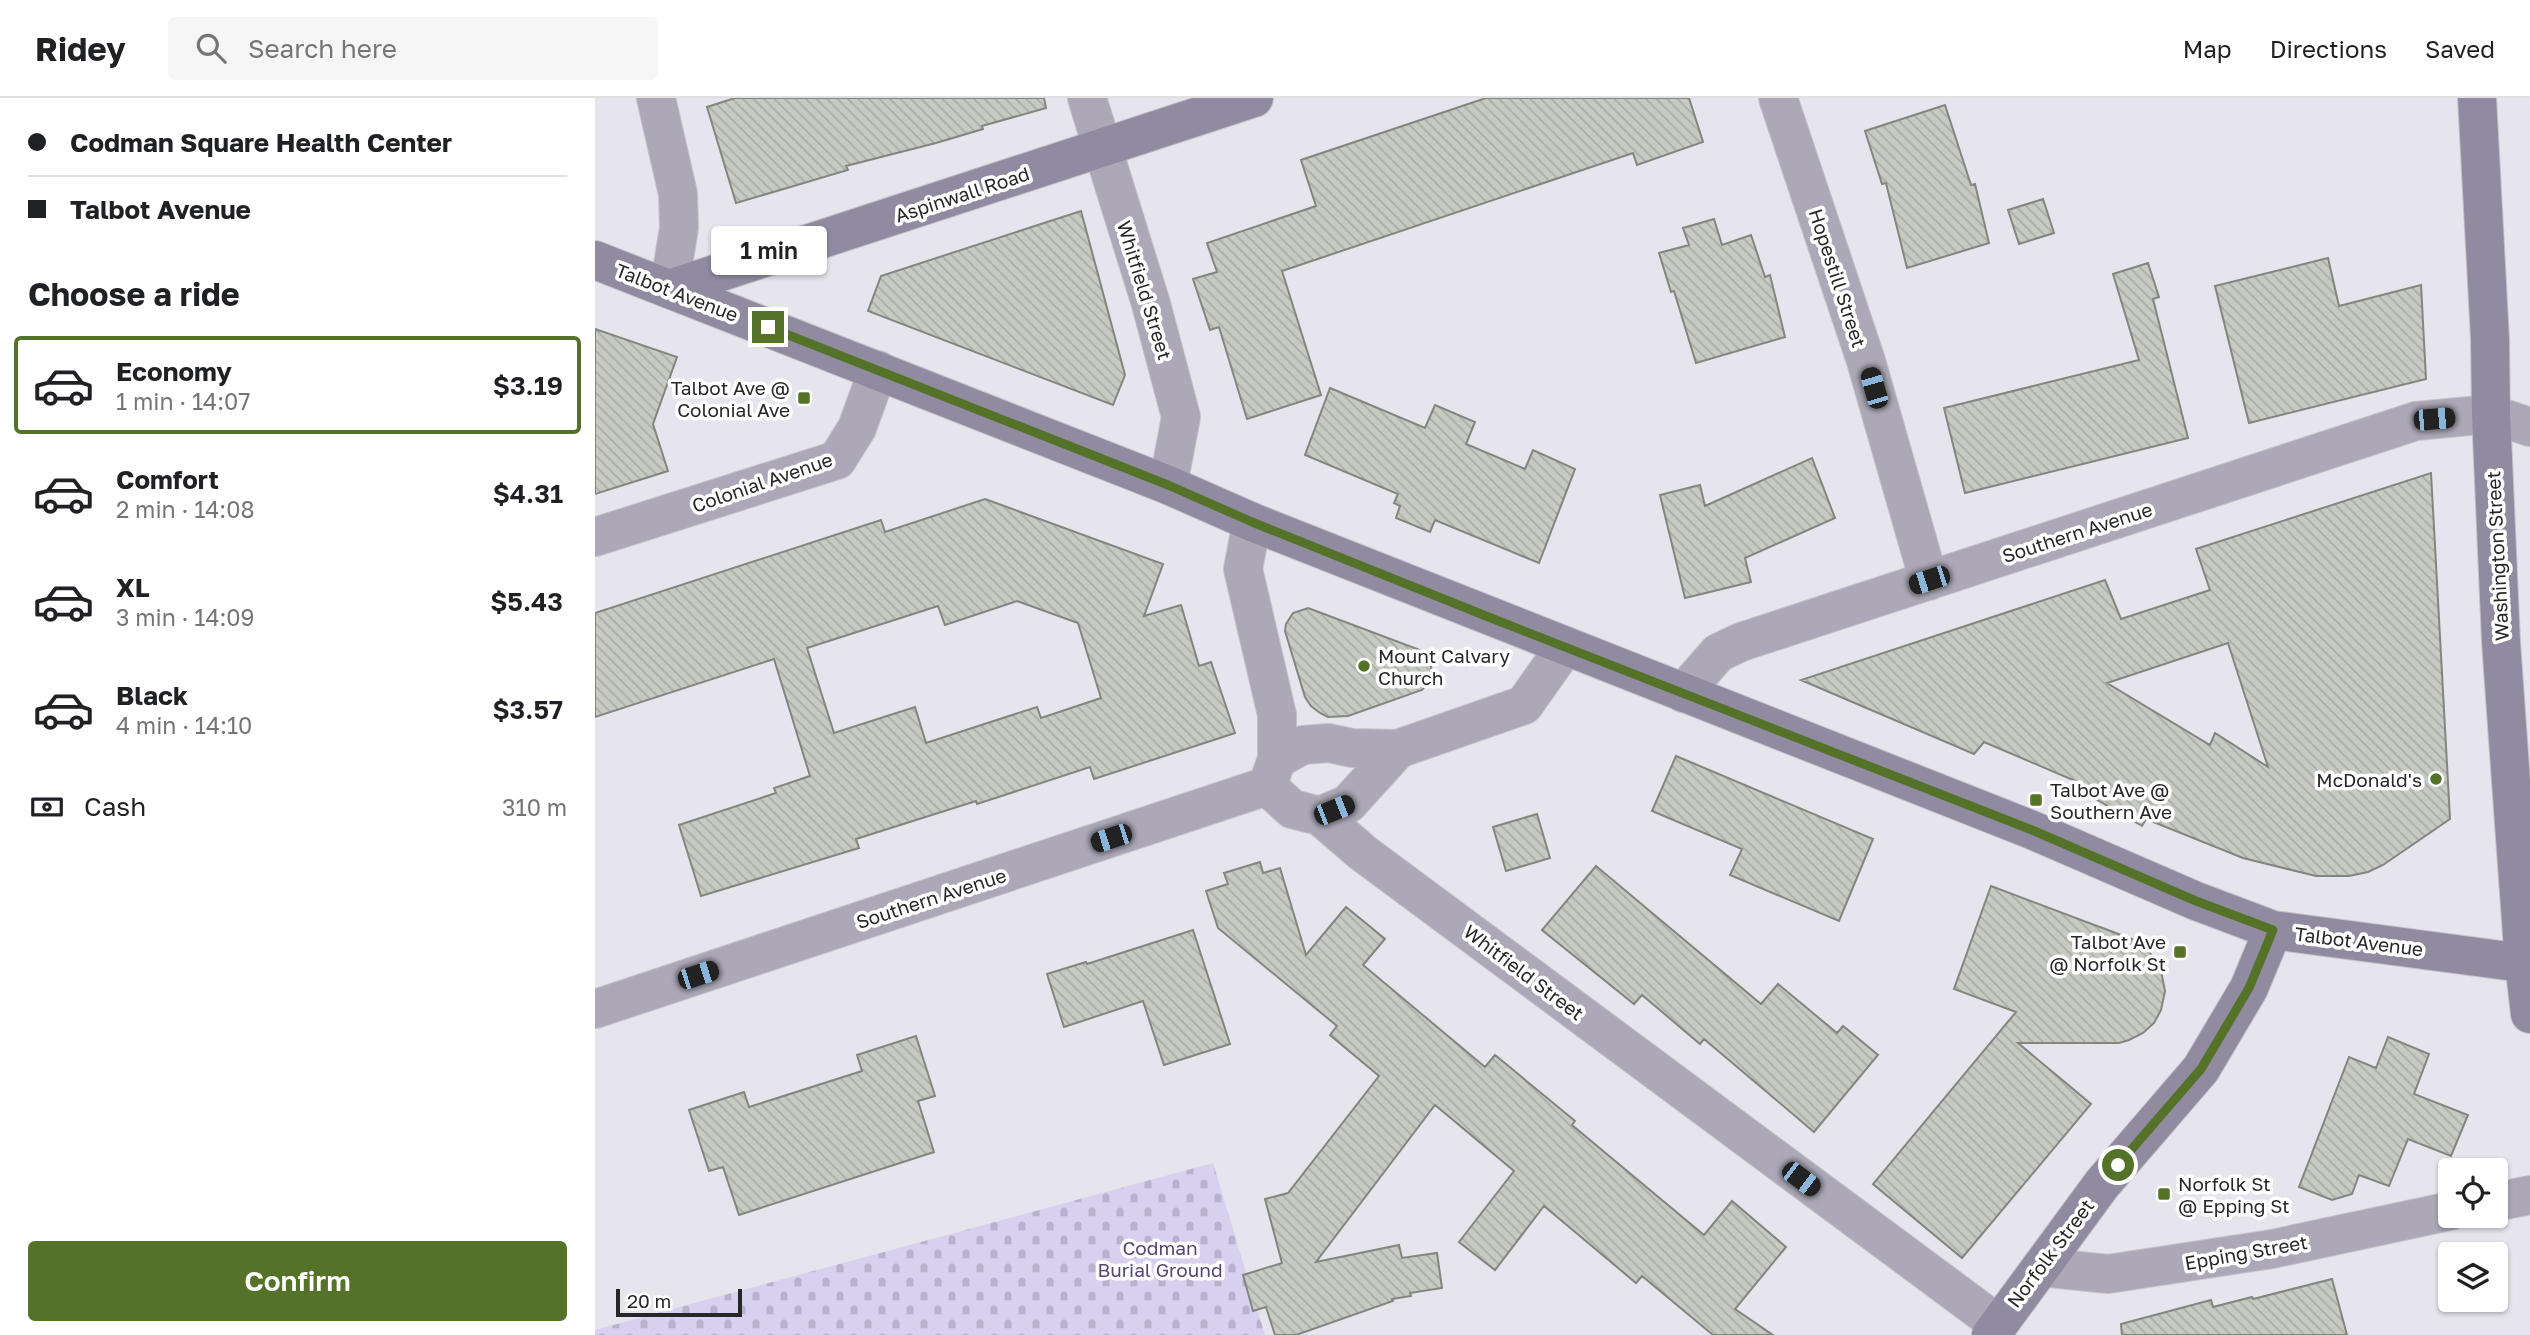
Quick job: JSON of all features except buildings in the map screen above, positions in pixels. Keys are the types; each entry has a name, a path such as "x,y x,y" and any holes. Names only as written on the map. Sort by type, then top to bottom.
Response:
{"main road":[{"name":"Aspinwall Road","path":"669,289 1254,98"},
{"name":"Washington Street","path":"2477,98 2490,339 2501,642 2530,1014"},
{"name":"Talbot Avenue","path":"595,260 1168,485 1252,522 1565,647 2021,825 2196,901 2273,930 2527,963"},
{"name":"Norfolk Street","path":"1995,1330 2102,1184 2201,1069 2249,988 2273,930"}],"street":[{"path":"656,98 678,194 679,228 669,289"},
{"name":"Whitfield Street","path":"1087,98 1151,304 1181,417 1168,485"},
{"name":"Hopestill Street","path":"1778,98 1866,362 1929,580"},
{"name":"Colonial Avenue","path":"595,537 837,460 857,428 878,370"},
{"path":"2491,414 2530,427"},
{"name":"Southern Avenue","path":"1683,693 1718,653 1741,642 2416,421 2491,414"},
{"path":"1252,522 1243,569 1277,715 1272,773"},
{"name":"Southern Avenue","path":"595,1009 1272,773 1303,745 1329,743 1352,748 1398,749 1524,705 1565,647"},
{"name":"Southern Avenue","path":"1320,816 1348,804 1398,749"},
{"name":"Whitfield Street","path":"1272,773 1292,809 1320,816 1363,853 1995,1330"},
{"path":"2508,1199 2530,1195"},
{"name":"Epping Street","path":"2041,1267 2108,1274 2272,1249 2438,1214"}],"green space":[{"name":"Codman Burial Ground","path":"1213,1163 1265,1335 595,1335 595,1330"}],"place":[{"name":"Talbot Ave @ Colonial Ave","path":"804,398"},
{"name":"Mount Calvary Church","path":"1364,666"},
{"name":"McDonald's","path":"2436,779"},
{"name":"Talbot Ave @ Southern Ave","path":"2036,800"},
{"name":"Talbot Ave @ Norfolk St","path":"2180,952"},
{"name":"Norfolk St @ Epping St","path":"2164,1194"}],"route":[{"path":"768,327 1168,485 1252,522 1496,620 2032,830 2196,901 2273,930 2249,988 2201,1069 2118,1165"}]}
